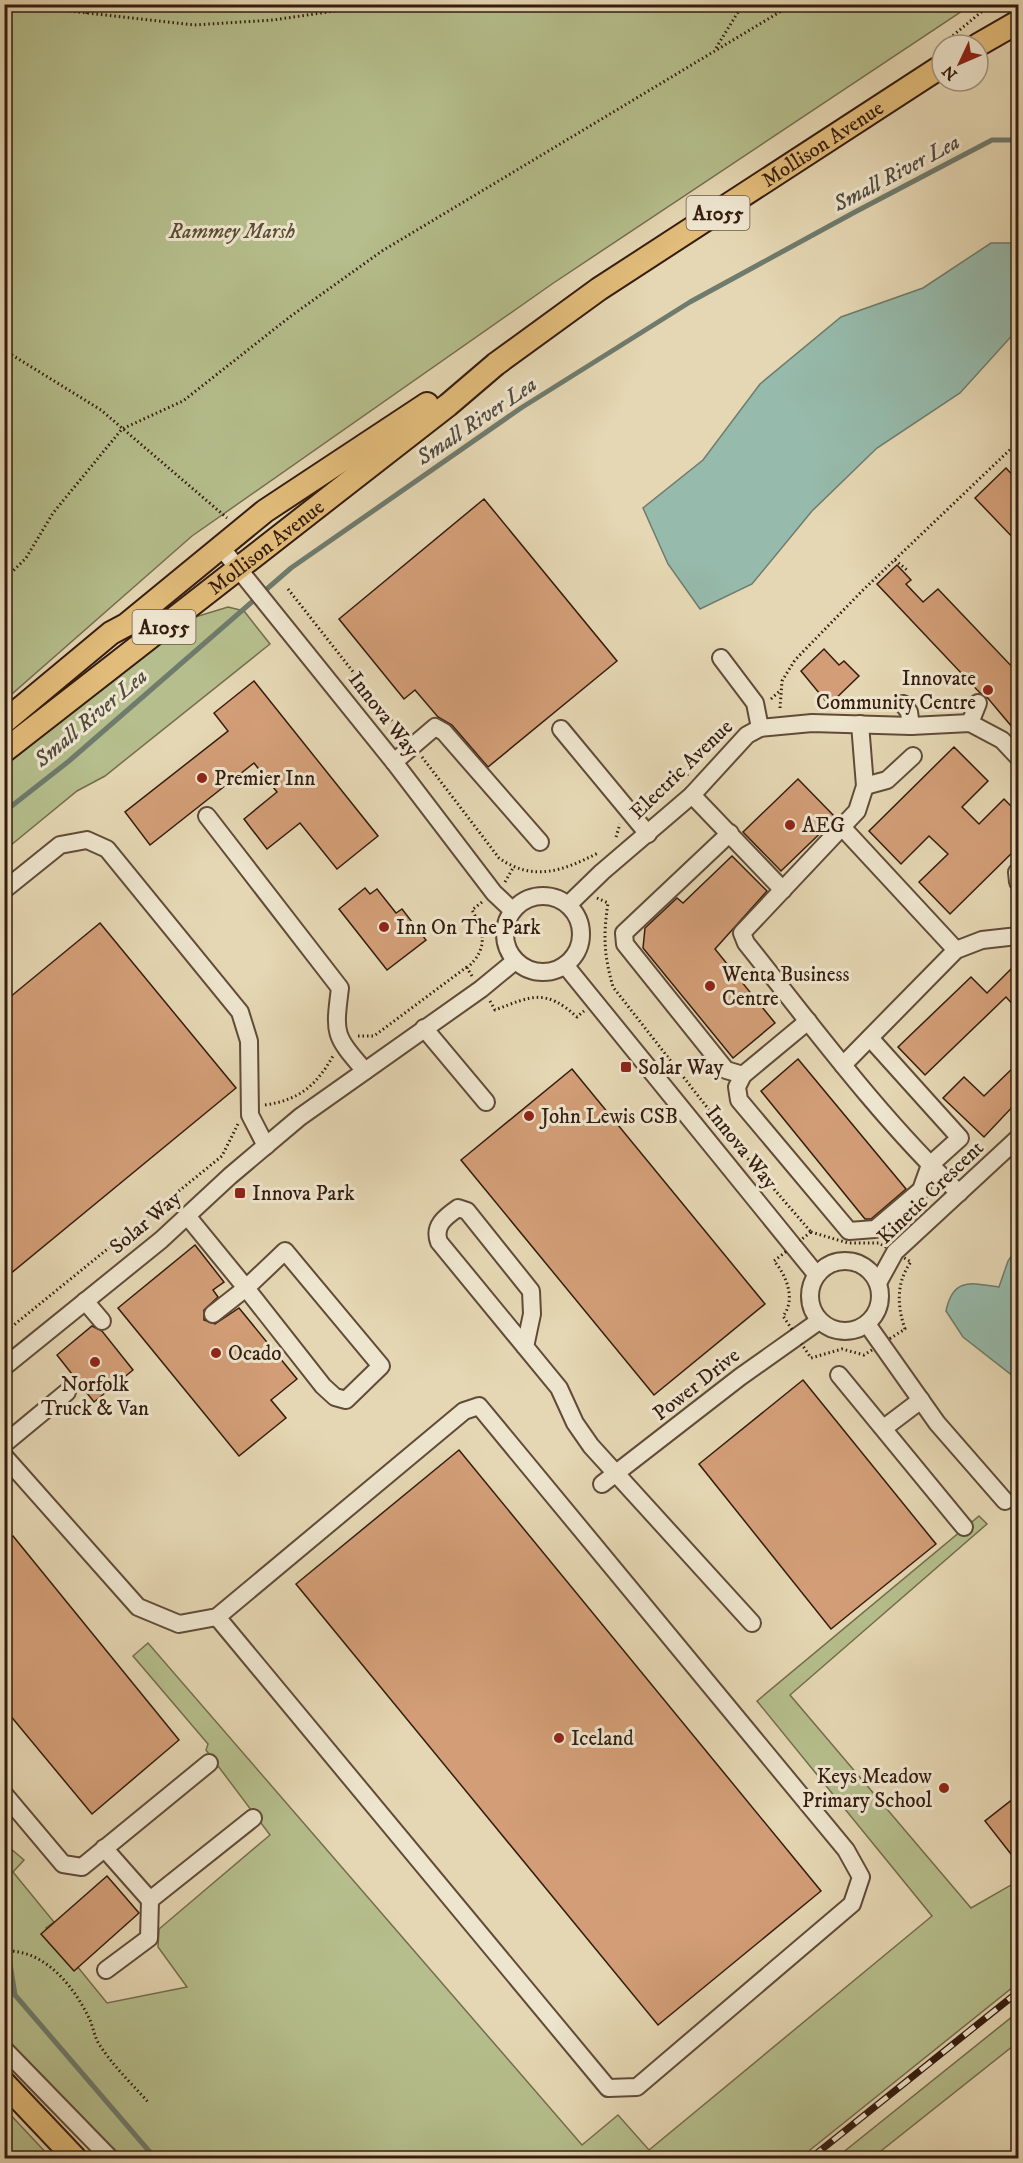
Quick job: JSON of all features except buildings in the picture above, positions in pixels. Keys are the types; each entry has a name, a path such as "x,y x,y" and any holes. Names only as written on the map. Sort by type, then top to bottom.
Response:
{"main road":[{"path":"990,38 1018,22"},
{"name":"Mollison Avenue","path":"4,751 239,569 496,364 599,289 930,74"},
{"name":"Mollison Avenue","path":"4,722 265,510 415,412 496,364"},
{"path":"4,2083 75,2158"}],"street":[{"name":"Innova Way","path":"220,546 394,762 494,893 512,910"},
{"path":"721,658 754,703 760,728"},
{"path":"978,703 970,723 1002,741 1018,757"},
{"path":"903,704 909,712 911,726"},
{"name":"Electric Avenue","path":"568,905 602,872 692,795 747,735 760,728 812,723 911,726 970,723"},
{"path":"860,724 865,786 857,811 742,933 746,943 843,1065 930,1165 959,1193"},
{"path":"394,762 435,727 444,732 540,842"},
{"path":"561,729 629,808 648,834"},
{"path":"865,786 887,780 913,756"},
{"path":"692,795 783,890"},
{"path":"207,816 340,988 335,1023 342,1045 365,1071"},
{"path":"842,827 957,950"},
{"path":"730,833 624,933 625,944 726,1070 743,1075"},
{"path":"4,890 60,845 87,840 107,849 240,1012 249,1041 250,1115 266,1146"},
{"path":"533,896 558,898 577,916 581,939 576,953 565,965 542,972 524,968 515,961 507,948 504,935 512,910 522,901 533,896"},
{"path":"843,1065 957,950 982,940 1018,936"},
{"name":"Solar Way","path":"4,1367 188,1218 266,1146 365,1071 481,989 515,961"},
{"name":"Innova Way","path":"565,965 816,1274"},
{"path":"808,1021 743,1075 737,1087 739,1100 849,1231 875,1229 921,1190 930,1165 960,1138 870,1038"},
{"path":"424,1028 486,1102"},
{"name":"Kinetic Crescent","path":"878,1283 895,1252 1018,1138"},
{"path":"525,1347 532,1314 531,1290 467,1211 458,1208 438,1226 436,1235 439,1242 525,1347 559,1388 574,1424 752,1623"},
{"path":"188,1218 246,1288 335,1397 346,1400 381,1366 285,1251 246,1288 213,1314"},
{"path":"845,1260 866,1267 878,1283 879,1306 867,1324 848,1332 837,1331 819,1321 809,1303 809,1292 816,1274 834,1262 845,1260"},
{"path":"85,1301 102,1321"},
{"name":"Power Drive","path":"602,1484 740,1377 819,1321"},
{"path":"867,1324 937,1423 1005,1501"},
{"path":"839,1375 964,1527"},
{"path":"4,1444 67,1392"},
{"path":"884,1428 921,1400"},
{"path":"4,1456 138,1608 179,1624 217,1617 464,1411 479,1406 846,1850 861,1877 852,1904 637,2087 608,2088 217,1617"},
{"path":"4,1794 63,1864 82,1866 209,1763"},
{"path":"150,1900 254,1818"},
{"path":"104,1848 150,1900 149,1938 106,1970"},
{"path":"4,2049 110,2158"}],"path":[{"path":"7,4 194,25 273,20 383,4"},
{"path":"87,4 87,14"},
{"path":"715,50 743,4"},
{"path":"4,580 26,558 53,513 122,429 183,401 291,316 382,251 533,163 793,4"},
{"path":"4,350 101,410 228,519"},
{"path":"780,708 781,690 786,672 795,660 1018,442"},
{"path":"1014,446 1018,450"},
{"path":"895,560 907,570"},
{"path":"288,589 435,772 499,858 513,868 523,871 555,870 571,866 601,852"},
{"path":"781,690 771,699 768,710 788,708"},
{"path":"614,842 619,816 642,800 659,797 695,767"},
{"path":"506,882 513,868"},
{"path":"608,903 603,940 605,964 612,987 742,1152 811,1232 848,1243 879,1244 911,1262 901,1278 899,1292 904,1329 864,1355 842,1349 811,1358 783,1316 788,1310 790,1297 783,1273 774,1261 811,1232"},
{"path":"4,1333 222,1156 238,1124 267,1104 277,1105 288,1101 319,1080 342,1045 352,1036 374,1036 468,966 467,968 482,952 484,940 472,910 478,905"},
{"path":"467,968 474,978"},
{"path":"488,998 495,1010 535,997 549,997 562,1003 576,1017 584,1011"},
{"path":"78,1273 85,1281"},
{"path":"4,1951 18,1950 42,1959 70,1987 89,2019 97,2042 149,2103"}],"green space":[{"name":"Rammey Marsh","path":"5,4 971,5 552,284 192,536 5,700"},
{"path":"228,607 244,611 270,644 105,776 77,791 5,850 5,754 96,693 192,618"},
{"path":"979,1516 987,1524 790,1695 971,1908 1018,1881 1018,1983 800,2158 114,2158 5,2045 4,1843 24,1860 13,1872 54,1922 46,1928 107,2003 187,1987 158,1947 159,1929 270,1835 206,1750 208,1744 133,1656 148,1643 582,2145 618,2115 649,2150 932,1916 757,1701"},
{"path":"1018,2012 1018,2042 872,2158 836,2158"},
{"path":"5,2109 51,2158 5,2158"}],"shaded area":[{"path":"991,243 1018,243 1018,329 960,393 877,448 812,511 752,584 700,609 668,564 643,508 703,460 760,384 841,317 923,288"},
{"path":"1018,1246 1018,1380 963,1337 946,1311 953,1292 958,1287 980,1284 999,1287 1008,1261"}],"waterway":[{"name":"Small River Lea","path":"4,812 69,761 291,568 521,408 690,302 855,212 992,140 1018,140"},
{"path":"4,1937 6,1942"},
{"path":"9,1957 15,1995 155,2158"}],"railway":[{"path":"811,2158 1018,1992"}],"place":[{"name":"Innovate Community Centre","path":"988,690"},
{"name":"Premier Inn","path":"202,778"},
{"name":"AEG","path":"790,825"},
{"name":"Inn On The Park","path":"384,927"},
{"name":"Wenta Business Centre","path":"710,986"},
{"name":"Solar Way","path":"626,1067"},
{"name":"John Lewis CSB","path":"529,1116"},
{"name":"Innova Park","path":"240,1193"},
{"name":"Ocado","path":"216,1353"},
{"name":"Norfolk Truck & Van","path":"95,1362"},
{"name":"Iceland","path":"559,1738"},
{"name":"Keys Meadow Primary School","path":"944,1788"}]}
